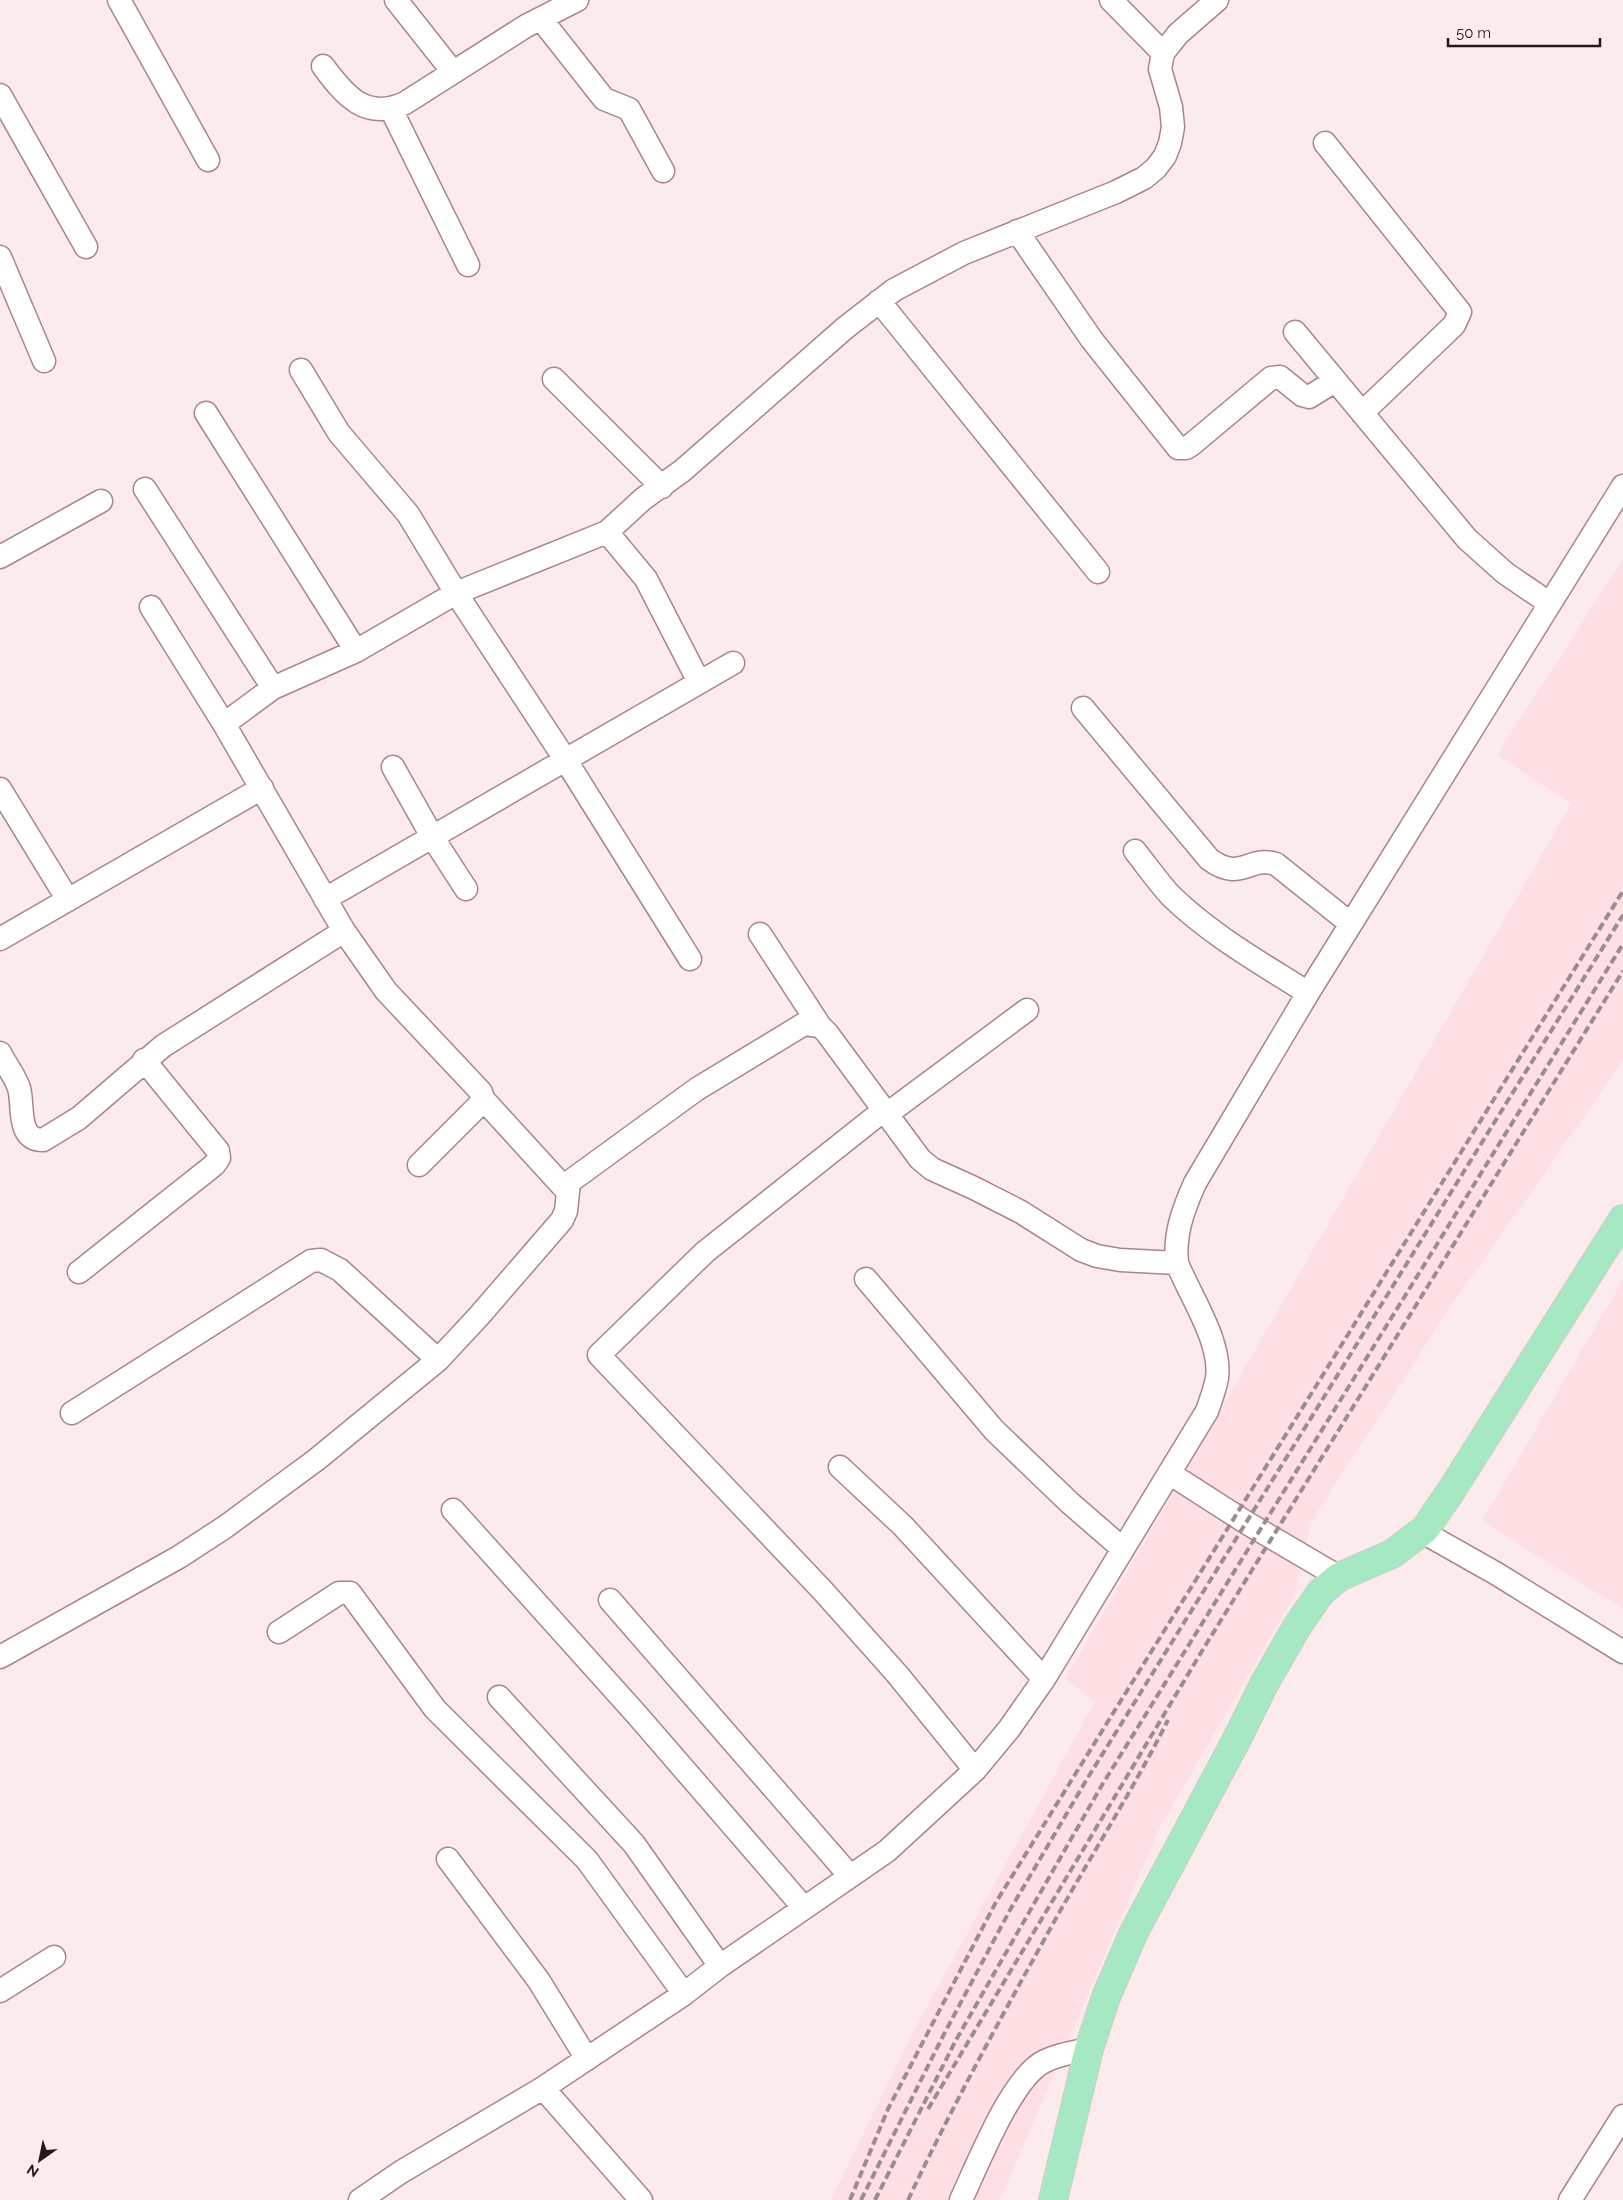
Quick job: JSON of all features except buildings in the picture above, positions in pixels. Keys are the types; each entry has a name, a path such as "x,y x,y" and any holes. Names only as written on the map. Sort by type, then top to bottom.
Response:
{"main road":[{"path":"1053,2200 1089,2048 1106,1997 1133,1934 1238,1737 1264,1684 1298,1624 1320,1592 1339,1577 1392,1554 1421,1531 1451,1491 1623,1219"}],"street":[{"path":"119,0 208,160"},
{"path":"396,0 453,72"},
{"path":"323,66 341,90 360,104 374,109 391,109 405,103 541,19 578,0"},
{"path":"1111,0 1163,53"},
{"path":"224,724 273,688 356,651 456,593 607,532 643,499 662,487 845,328 894,290 964,253 1116,192 1144,178 1156,168 1165,156 1173,127 1171,107 1160,69 1163,53 1178,34 1217,0"},
{"path":"541,19 604,99 629,109 664,171"},
{"path":"0,95 86,247"},
{"path":"391,109 468,265"},
{"path":"1325,143 1460,312 1454,325 1362,413"},
{"path":"1017,231 1092,340 1178,448 1186,448 1191,445 1272,378 1283,379 1302,395 1309,397 1335,381"},
{"path":"0,257 44,361"},
{"path":"879,302 1098,572"},
{"path":"1295,332 1467,539 1505,573 1549,603"},
{"path":"301,370 339,433 408,514 456,593 565,759 690,959"},
{"path":"554,379 662,487"},
{"path":"206,413 356,651"},
{"path":"360,2200 401,2172 544,2088 684,1994 720,1966 887,1851 975,1770 1009,1729 1044,1679 1207,1411 1217,1376 1216,1354 1177,1263 1178,1230 1182,1212 1195,1183 1308,993 1623,486"},
{"path":"145,489 273,688"},
{"path":"0,557 100,501"},
{"path":"607,532 646,579 699,682"},
{"path":"151,607 224,724 344,931 386,991 481,1092 483,1099 568,1192"},
{"path":"326,899 732,663"},
{"path":"1083,708 1209,859 1224,869 1232,870 1264,862 1276,864 1351,924"},
{"path":"393,767 433,838 466,888"},
{"path":"0,939 262,788"},
{"path":"0,790 68,900"},
{"path":"1135,852 1170,895 1196,918 1217,934 1308,993"},
{"path":"0,1053 19,1089 24,1128 28,1134 37,1140 50,1137 79,1118 144,1060 344,931"},
{"path":"760,934 820,1026 920,1159 932,1169 1020,1212 1062,1240 1081,1250 1120,1260 1177,1263"},
{"path":"975,1770 897,1674 823,1591 599,1355 705,1252 886,1112 1027,1010"},
{"path":"0,1657 178,1557 225,1527 316,1460 438,1360 559,1224 566,1211 569,1183 577,1175 697,1089 804,1024 820,1026"},
{"path":"79,1272 214,1165 219,1158 218,1152 144,1060"},
{"path":"419,1165 483,1099"},
{"path":"72,1413 312,1261 320,1260 340,1270 438,1360"},
{"path":"866,1279 994,1430 1070,1503 1123,1549"},
{"path":"840,1467 903,1526 1044,1679"},
{"path":"1169,1473 1247,1523 1339,1577"},
{"path":"453,1510 638,1716 804,1908"},
{"path":"1421,1531 1497,1574 1623,1652"},
{"path":"280,1632 339,1593 350,1594 435,1709 586,1860 684,1994"},
{"path":"610,1600 850,1876"},
{"path":"499,1697 634,1844 720,1966"},
{"path":"448,1859 539,1981 587,2058"},
{"path":"0,1991 54,1957"},
{"path":"961,2200 1006,2107 1027,2076 1044,2061 1089,2048"},
{"path":"544,2088 640,2200"},
{"path":"1570,2200 1623,2116"}],"shaded area":[{"path":"1623,559 1623,1061 1447,1312 1311,1522 1294,1596 1158,1831 1000,2200 831,2200 914,2030 1095,1702 1065,1679 1571,804 1497,755"},
{"path":"1623,1280 1623,1609 1482,1521"}],"railway":[{"path":"850,2200 888,2109 996,1902 1623,891"},
{"path":"861,2200 943,2036 1010,1910 1087,1779 1623,915"},
{"path":"875,2200 956,2040 1102,1785 1623,944"},
{"path":"928,2109 1205,1646 1623,971"},
{"path":"908,2200 994,2031 1168,1720"}]}
